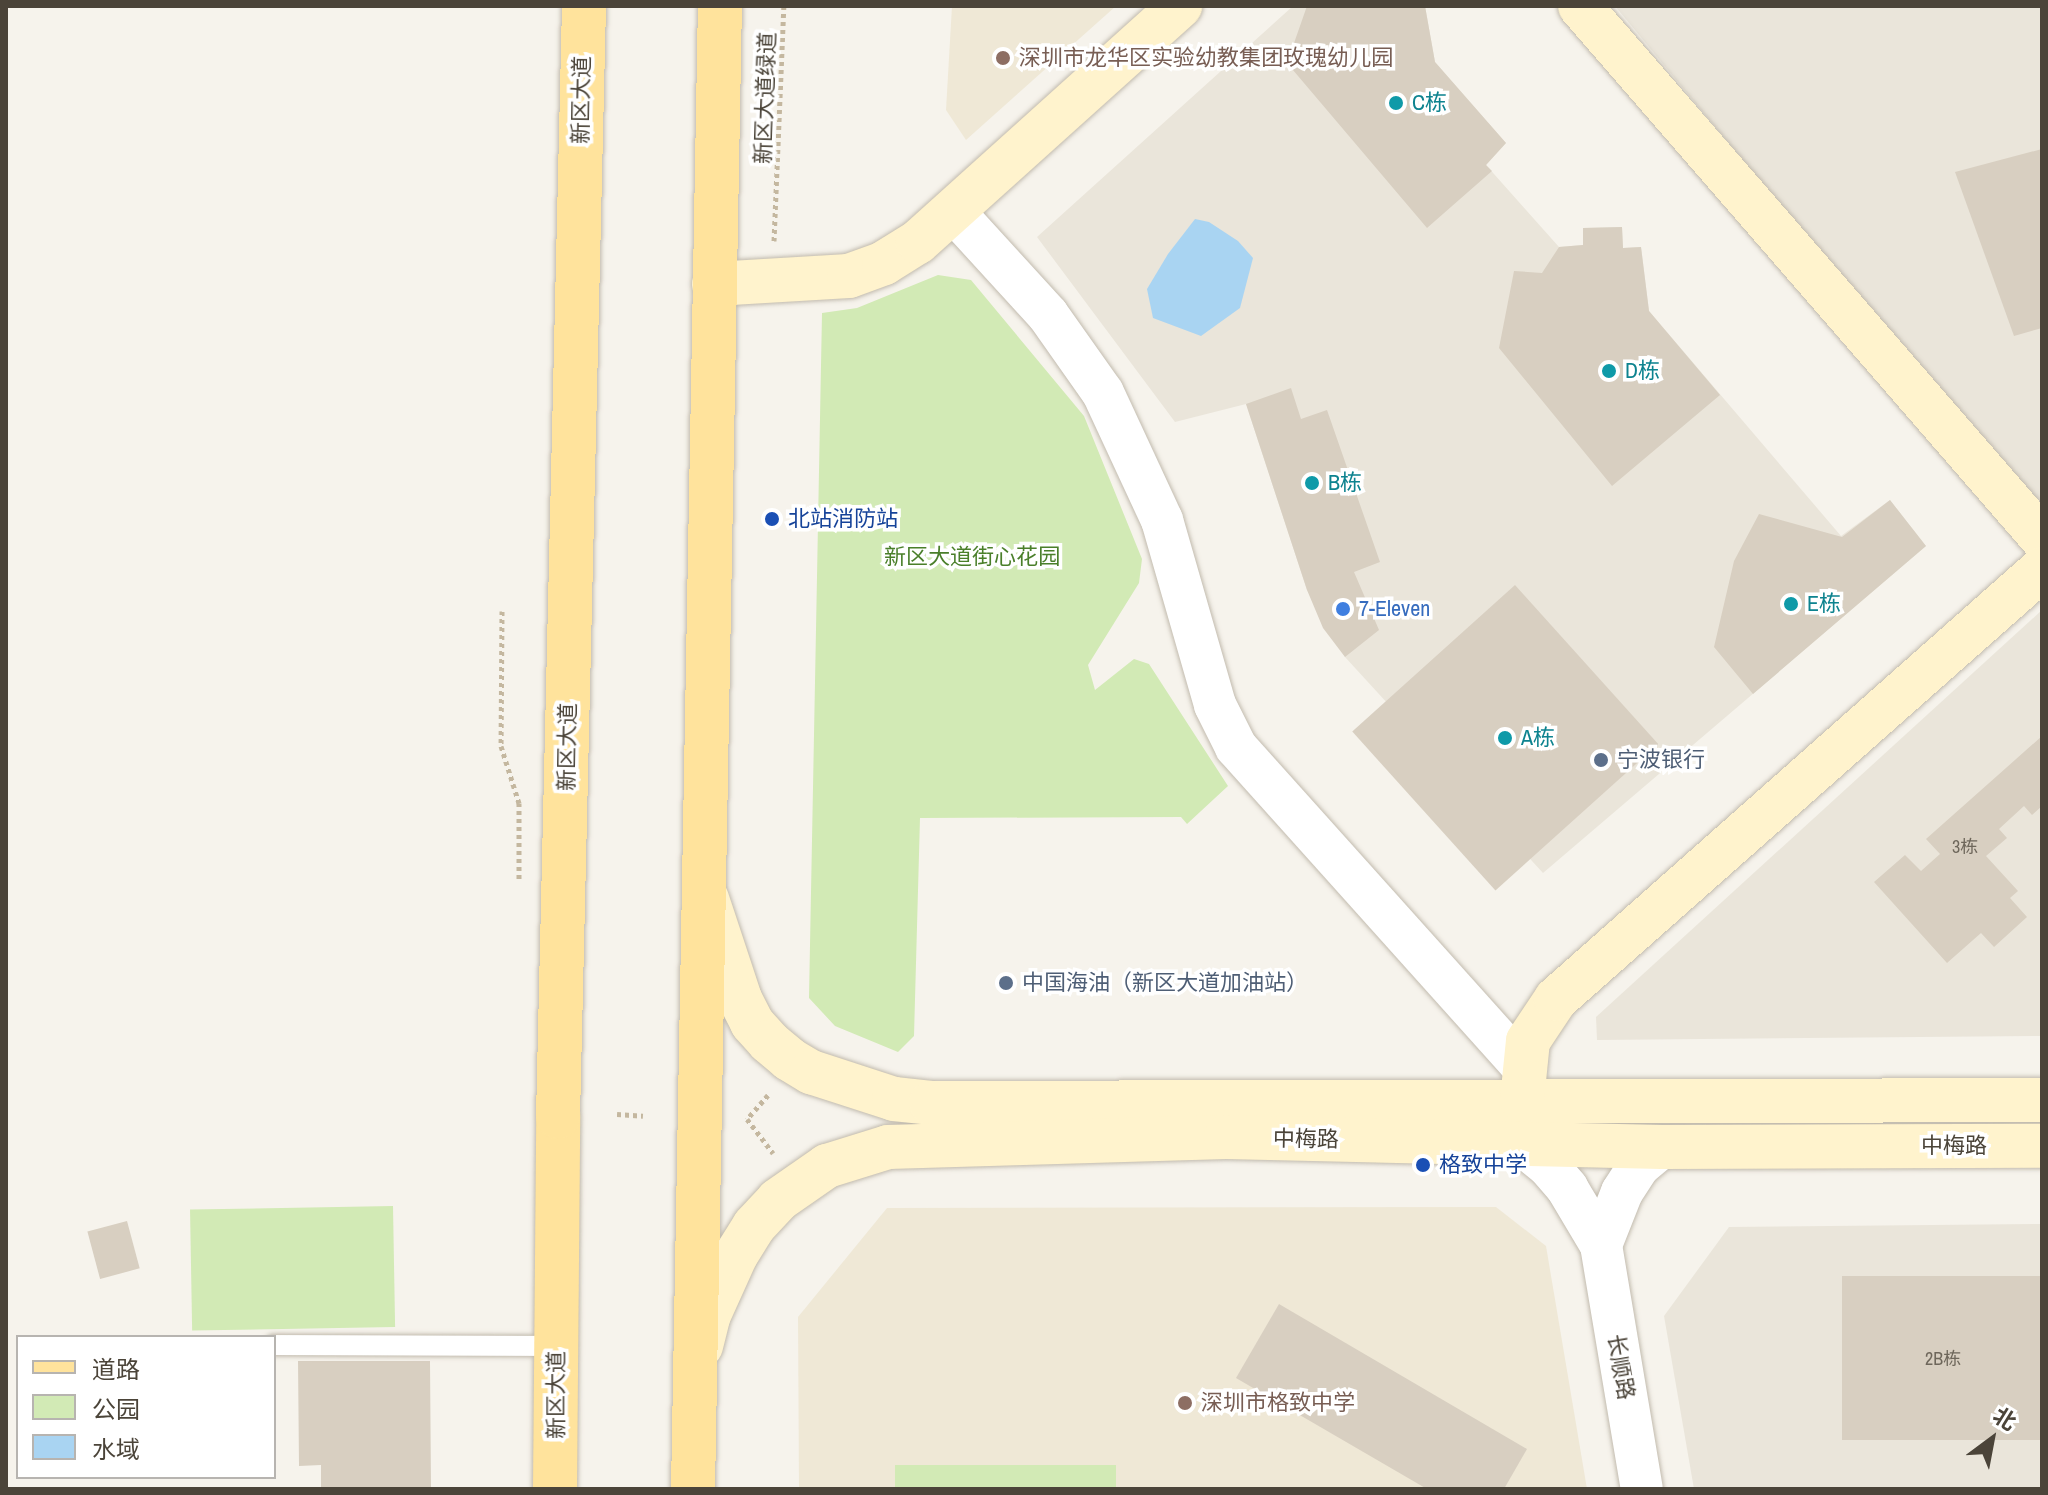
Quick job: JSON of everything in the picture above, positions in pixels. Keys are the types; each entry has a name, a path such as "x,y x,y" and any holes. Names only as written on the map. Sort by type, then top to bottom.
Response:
{"main road":[{"name":"新区大道","path":"555,1489 558,1117 584,6"},
{"path":"693,1489 720,6"},
{"path":"714,284 849,276 884,263 918,242 954,212 1180,6"},
{"path":"1580,6 2042,538"},
{"path":"1523,1084 1528,1041 1556,999 2042,569"},
{"name":"中梅路","path":"702,886 729,972 752,1023 789,1059 811,1072 868,1092 931,1103 1523,1084 2042,1100"},
{"name":"中梅路","path":"695,1372 708,1317 736,1255 754,1226 796,1184 827,1166 857,1155 924,1143 1210,1137 1662,1147 2042,1146"}],"street":[{"path":"954,212 1048,315 1103,393 1162,520 1215,705 1236,747 1523,1084"},
{"path":"1521,1144 1549,1167 1567,1188 1601,1245"},
{"path":"1601,1245 1622,1192 1639,1166 1662,1147"},
{"name":"长顺路","path":"1601,1245 1642,1489"}],"lane":[{"path":"276,1345 556,1346"}],"path":[{"name":"新区大道绿道","path":"774,244 784,6"},
{"path":"501,746 502,611"},
{"path":"773,1089 747,1119 778,1160"},
{"path":"617,1114 643,1116"}],"shaded area":[{"name":"深圳市龙华区实验幼教集团玫瑰幼儿园","path":"952,6 1116,6 966,140 946,110"},
{"path":"1293,6 1425,6 1435,62 1506,143 1486,165 1559,247 1583,245 1583,228 1622,227 1623,248 1641,247 1649,311 1841,536 1890,500 1926,546 1543,873 1345,657 1307,590 1246,404 1175,422 1037,237"},
{"path":"1615,6 2042,6 2042,521"},
{"path":"2042,610 2042,1036 1597,1040 1596,1017"},
{"name":"深圳市格致中学","path":"1496,1207 1546,1246 1587,1489 799,1489 798,1317 887,1208"},
{"path":"2042,1224 2042,1489 1694,1489 1664,1316 1729,1227"}],"green space":[{"name":"新区大道街心花园","path":"938,275 971,280 1084,416 1142,559 1139,583 1088,665 1095,690 1134,659 1149,664 1228,786 1187,824 1181,817 920,818 914,1036 898,1052 835,1026 809,998 822,313 857,308"},
{"path":"393,1206 395,1327 192,1331 190,1210"},
{"path":"895,1465 1116,1465 1116,1489 895,1489"}],"water":[{"path":"1195,219 1209,222 1238,241 1253,258 1240,308 1201,336 1153,318 1147,289 1168,254"}],"building":[{"name":"C栋","path":"1307,6 1425,6 1435,62 1506,143 1486,165 1492,171 1427,228 1287,63"},
{"path":"2042,149 2042,328 2014,336 1955,172"},
{"name":"D栋","path":"1622,227 1623,248 1641,247 1649,311 1720,395 1612,486 1499,348 1514,271 1542,273 1559,247 1583,245 1583,228"},
{"name":"B栋","path":"1291,388 1301,419 1327,410 1380,562 1354,572 1379,630 1345,657 1323,628 1307,590 1246,404"},
{"name":"E栋","path":"1890,500 1926,546 1753,694 1714,647 1734,561 1759,514 1842,537"},
{"name":"A栋","path":"1515,585 1658,744 1495,891 1352,732"},
{"path":"2042,736 2042,806 2032,815 2024,806 1999,829 2007,838 1986,856 2018,891 2010,898 2027,917 1994,947 1981,933 1947,963 1874,882 1905,855 1921,871 1940,854 1926,839"},
{"path":"127,1221 140,1268 100,1279 87,1232"},
{"path":"1842,1276 2042,1276 2042,1440 1842,1440"},
{"path":"1279,1304 1527,1449 1504,1489 1427,1489 1236,1378"},
{"path":"298,1361 430,1361 431,1489 321,1489 321,1465 299,1466"}],"place":[{"name":"深圳市龙华区实验幼教集团玫瑰幼儿园","path":"1003,58"},
{"name":"C栋","path":"1396,103"},
{"name":"D栋","path":"1609,371"},
{"name":"B栋","path":"1312,483"},
{"name":"北站消防站","path":"772,519"},
{"name":"E栋","path":"1791,604"},
{"name":"7-Eleven","path":"1343,609"},
{"name":"A栋","path":"1505,738"},
{"name":"宁波银行","path":"1601,760"},
{"name":"中国海油（新区大道加油站）","path":"1006,983"},
{"name":"格致中学","path":"1423,1165"},
{"name":"深圳市格致中学","path":"1185,1403"}]}
